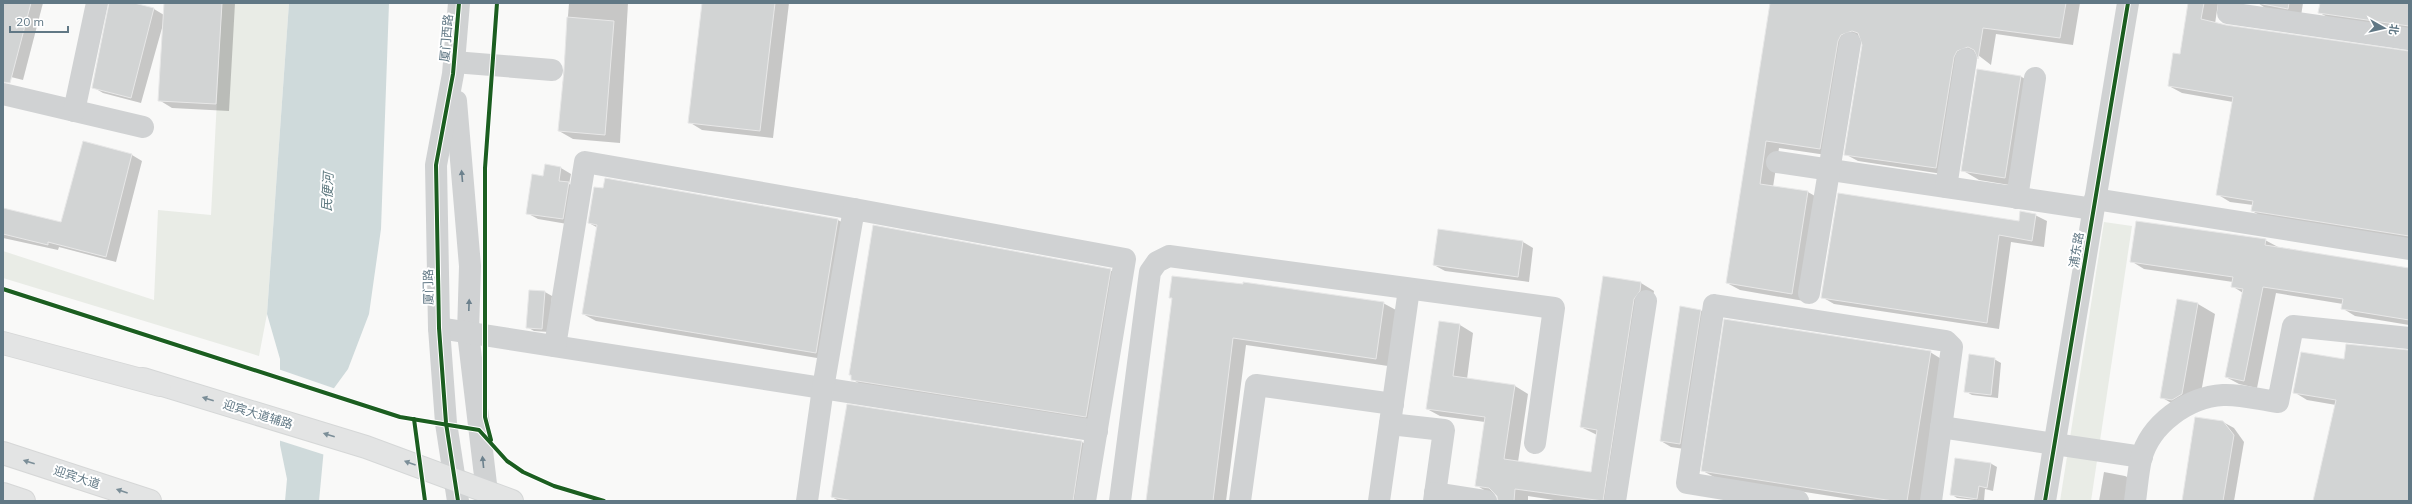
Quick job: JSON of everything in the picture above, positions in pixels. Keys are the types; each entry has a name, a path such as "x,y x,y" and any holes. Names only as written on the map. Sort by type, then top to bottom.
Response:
{"main road":[{"name":"迎宾大道辅路","path":"3,333 160,385 366,447 454,479 487,496 512,501"},
{"path":"3,343 160,385"},
{"name":"迎宾大道","path":"3,453 150,501"},
{"path":"3,494 24,501"}],"street":[{"path":"74,111 96,3"},
{"name":"厦门西路","path":"454,68 459,3"},
{"name":"浦东路","path":"2045,501 2128,3"},
{"path":"2229,3 2228,13 2409,39"},
{"path":"1809,293 1850,42"},
{"path":"1946,187 1966,59"},
{"path":"487,496 468,333 470,266 454,68 552,70"},
{"name":"厦门路","path":"454,68 436,165 439,328 446,423 458,501"},
{"path":"2017,198 2035,78"},
{"path":"3,94 144,127"},
{"path":"555,346 585,162 854,209 1126,259 1085,501"},
{"path":"1777,162 2017,198 2094,204 2409,249"},
{"path":"807,501 823,388 854,209"},
{"path":"1120,501 1150,272 1157,262 1169,256 1554,308 1534,443"},
{"path":"1379,501 1409,289"},
{"path":"1615,501 1646,301"},
{"path":"1798,501 1687,483 1714,305 1946,341 1952,346 1931,501"},
{"path":"2135,501 2142,457 2154,434 2170,414 2195,402 2223,395 2278,402 2293,326 2409,338"},
{"path":"439,328 1097,431"},
{"path":"1240,501 1256,385 1391,414 1444,430 1435,497 1486,500"},
{"path":"1941,427 2142,457"}],"shaded area":[{"path":"222,3 289,3 267,314 259,356 3,278 3,251 154,300 158,210 211,215"},
{"path":"2104,222 2132,226 2091,501 2060,501"}],"water":[{"name":"民便河","path":"289,3 389,3 381,229 369,314 348,369 329,395 319,501 285,501 287,479 280,445 280,359 267,314"}],"pier":[{"path":"278,369 336,389 331,395 325,455 278,440"}],"building":[{"path":"3,3 31,3 10,83 3,82"},
{"path":"109,3 134,3 154,8 131,98 92,88"},
{"path":"164,3 222,3 216,104 158,101"},
{"path":"702,3 775,3 760,131 688,123"},
{"path":"1770,3 2066,3 2060,38 1983,28 1978,59 1974,50 1968,47 1957,51 1954,57 1936,168 1844,155 1862,45 1858,33 1852,31 1841,35 1838,41 1820,149 1766,141 1760,184 1808,191 1792,294 1726,283"},
{"path":"2188,3 2204,3 2201,19 2226,25 2409,51 2409,236 2251,211 2253,201 2216,195 2233,97 2168,86 2173,53 2180,54"},
{"path":"2257,3 2289,3 2288,9"},
{"path":"2320,3 2409,3 2409,26 2318,13"},
{"path":"567,17 614,21 605,135 558,131 564,71"},
{"path":"1977,69 2021,76 2005,178 1961,171"},
{"path":"83,141 132,154 106,257 48,242 48,245 3,234 3,208 61,222"},
{"path":"545,164 561,167 559,181 569,182 563,219 526,214 532,174 543,176"},
{"path":"605,178 838,219 816,353 582,314 597,225 588,223 594,187 603,188"},
{"path":"1838,193 2019,221 2020,211 2036,214 2032,241 1999,235 1987,323 1821,298"},
{"path":"2136,221 2266,239 2265,245 2409,268 2409,320 2341,309 2343,299 2263,287 2244,381 2225,377 2243,289 2231,287 2233,277 2130,262"},
{"path":"873,225 1111,269 1086,417 851,380 851,375 849,375"},
{"path":"1438,229 1523,241 1518,277 1433,265"},
{"path":"1172,276 1243,284 1243,282 1384,302 1376,359 1233,338 1213,501 1146,501 1172,298 1169,298"},
{"path":"1603,276 1641,282 1640,291 1634,299 1603,501 1515,489 1514,501 1498,501 1497,496 1489,488 1475,486 1485,417 1426,409 1439,321 1460,324 1453,376 1515,385 1504,459 1591,472 1597,430 1580,427"},
{"path":"529,290 545,291 542,329 526,328"},
{"path":"2177,299 2198,303 2182,394 2172,400 2160,398"},
{"path":"1680,306 1701,310 1680,444 1660,441"},
{"path":"1724,319 1931,351 1907,501 1893,501 1701,471"},
{"path":"2346,344 2409,350 2409,501 2313,501 2336,400 2293,393 2301,352 2344,359"},
{"path":"1969,354 1995,358 1991,395 1964,392"},
{"path":"847,404 1082,441 1073,501 853,501 831,497"},
{"path":"2195,417 2223,421 2234,435 2223,501 2182,501"},
{"path":"1955,458 1991,463 1987,488 1979,486 1977,499 1950,495"}],"cycle path":[{"path":"458,501 446,423 439,328 436,165 453,74 459,3"},
{"path":"491,440 485,417 485,168 497,3"},
{"path":"2045,501 2128,3"},
{"path":"3,289 400,417 479,430 507,461 523,472 554,486 604,501"},
{"path":"414,419 425,501"}]}
